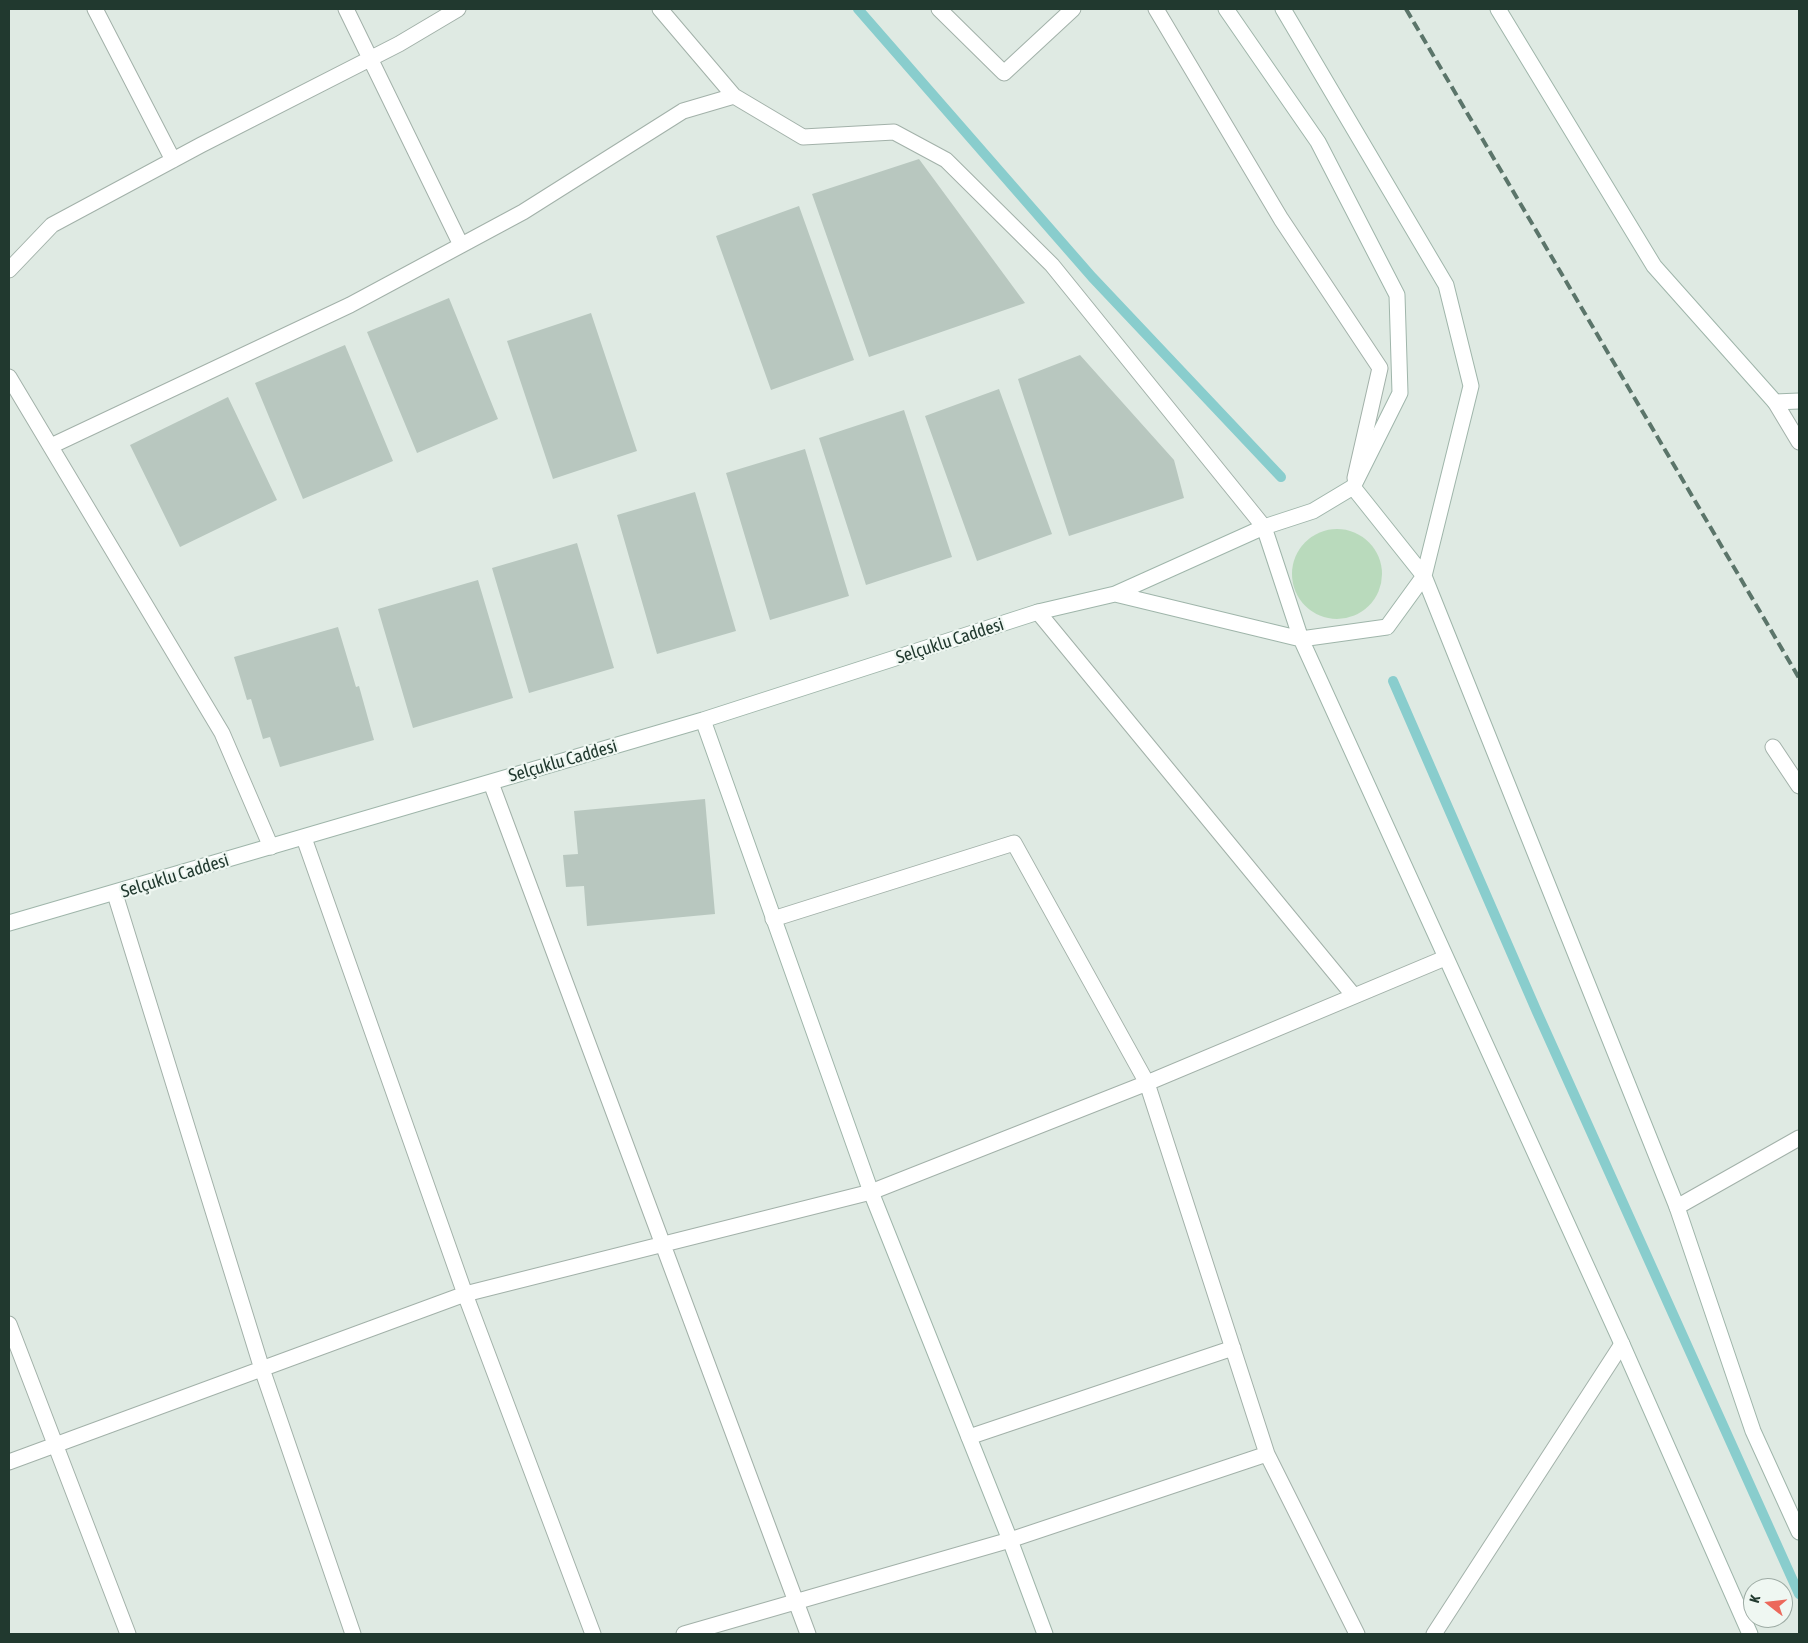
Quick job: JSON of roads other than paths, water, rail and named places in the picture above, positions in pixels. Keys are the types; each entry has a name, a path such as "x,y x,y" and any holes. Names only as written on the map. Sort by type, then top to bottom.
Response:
{"street":[{"path":"95,9 173,160"},
{"path":"346,9 461,245"},
{"path":"9,270 52,225 371,58 458,9"},
{"path":"660,9 734,96 802,137 894,132 946,160 1052,264 1264,527 1301,639 1444,958 1622,1344 1750,1634"},
{"path":"940,9 1004,73 1073,9"},
{"path":"1156,9 1281,219 1380,368 1352,487"},
{"path":"1226,9 1318,142 1397,295 1400,393 1352,487"},
{"path":"1283,9 1446,285 1471,386 1424,576 1387,627 1301,639"},
{"path":"1498,9 1654,266 1775,402 1799,442"},
{"path":"51,446 350,305 523,212 683,111 734,96"},
{"path":"9,377 222,733 271,847"},
{"path":"1775,402 1799,394"},
{"path":"1775,402 1799,401"},
{"path":"1352,487 1424,576 1677,1207 1752,1431 1799,1532"},
{"name":"Selçuklu Caddesi","path":"9,923 115,894 703,720 1038,612 1115,594 1264,527 1314,511 1352,487"},
{"name":"Selçuklu Caddesi","path":"1115,594 1301,639"},
{"path":"1038,612 1354,996"},
{"path":"703,720 870,1192 1010,1540 1045,1634"},
{"path":"1773,747 1799,786"},
{"path":"491,783 808,1634"},
{"path":"304,838 465,1294 594,1634"},
{"path":"773,920 1014,843 1147,1082 1267,1454 1358,1634"},
{"path":"115,894 262,1369 353,1634"},
{"path":"9,1462 465,1294 870,1192 1147,1082 1444,958"},
{"path":"1677,1207 1799,1138"},
{"path":"9,1324 128,1634"},
{"path":"1434,1634 1622,1344"},
{"path":"969,1438 1233,1348"},
{"path":"684,1634 1010,1540 1267,1454"}],"waterway":[{"path":"858,9 1092,277 1281,477"},
{"path":"1393,681 1537,1012 1799,1594"}],"railway":[{"path":"1406,9 1799,678"}]}
